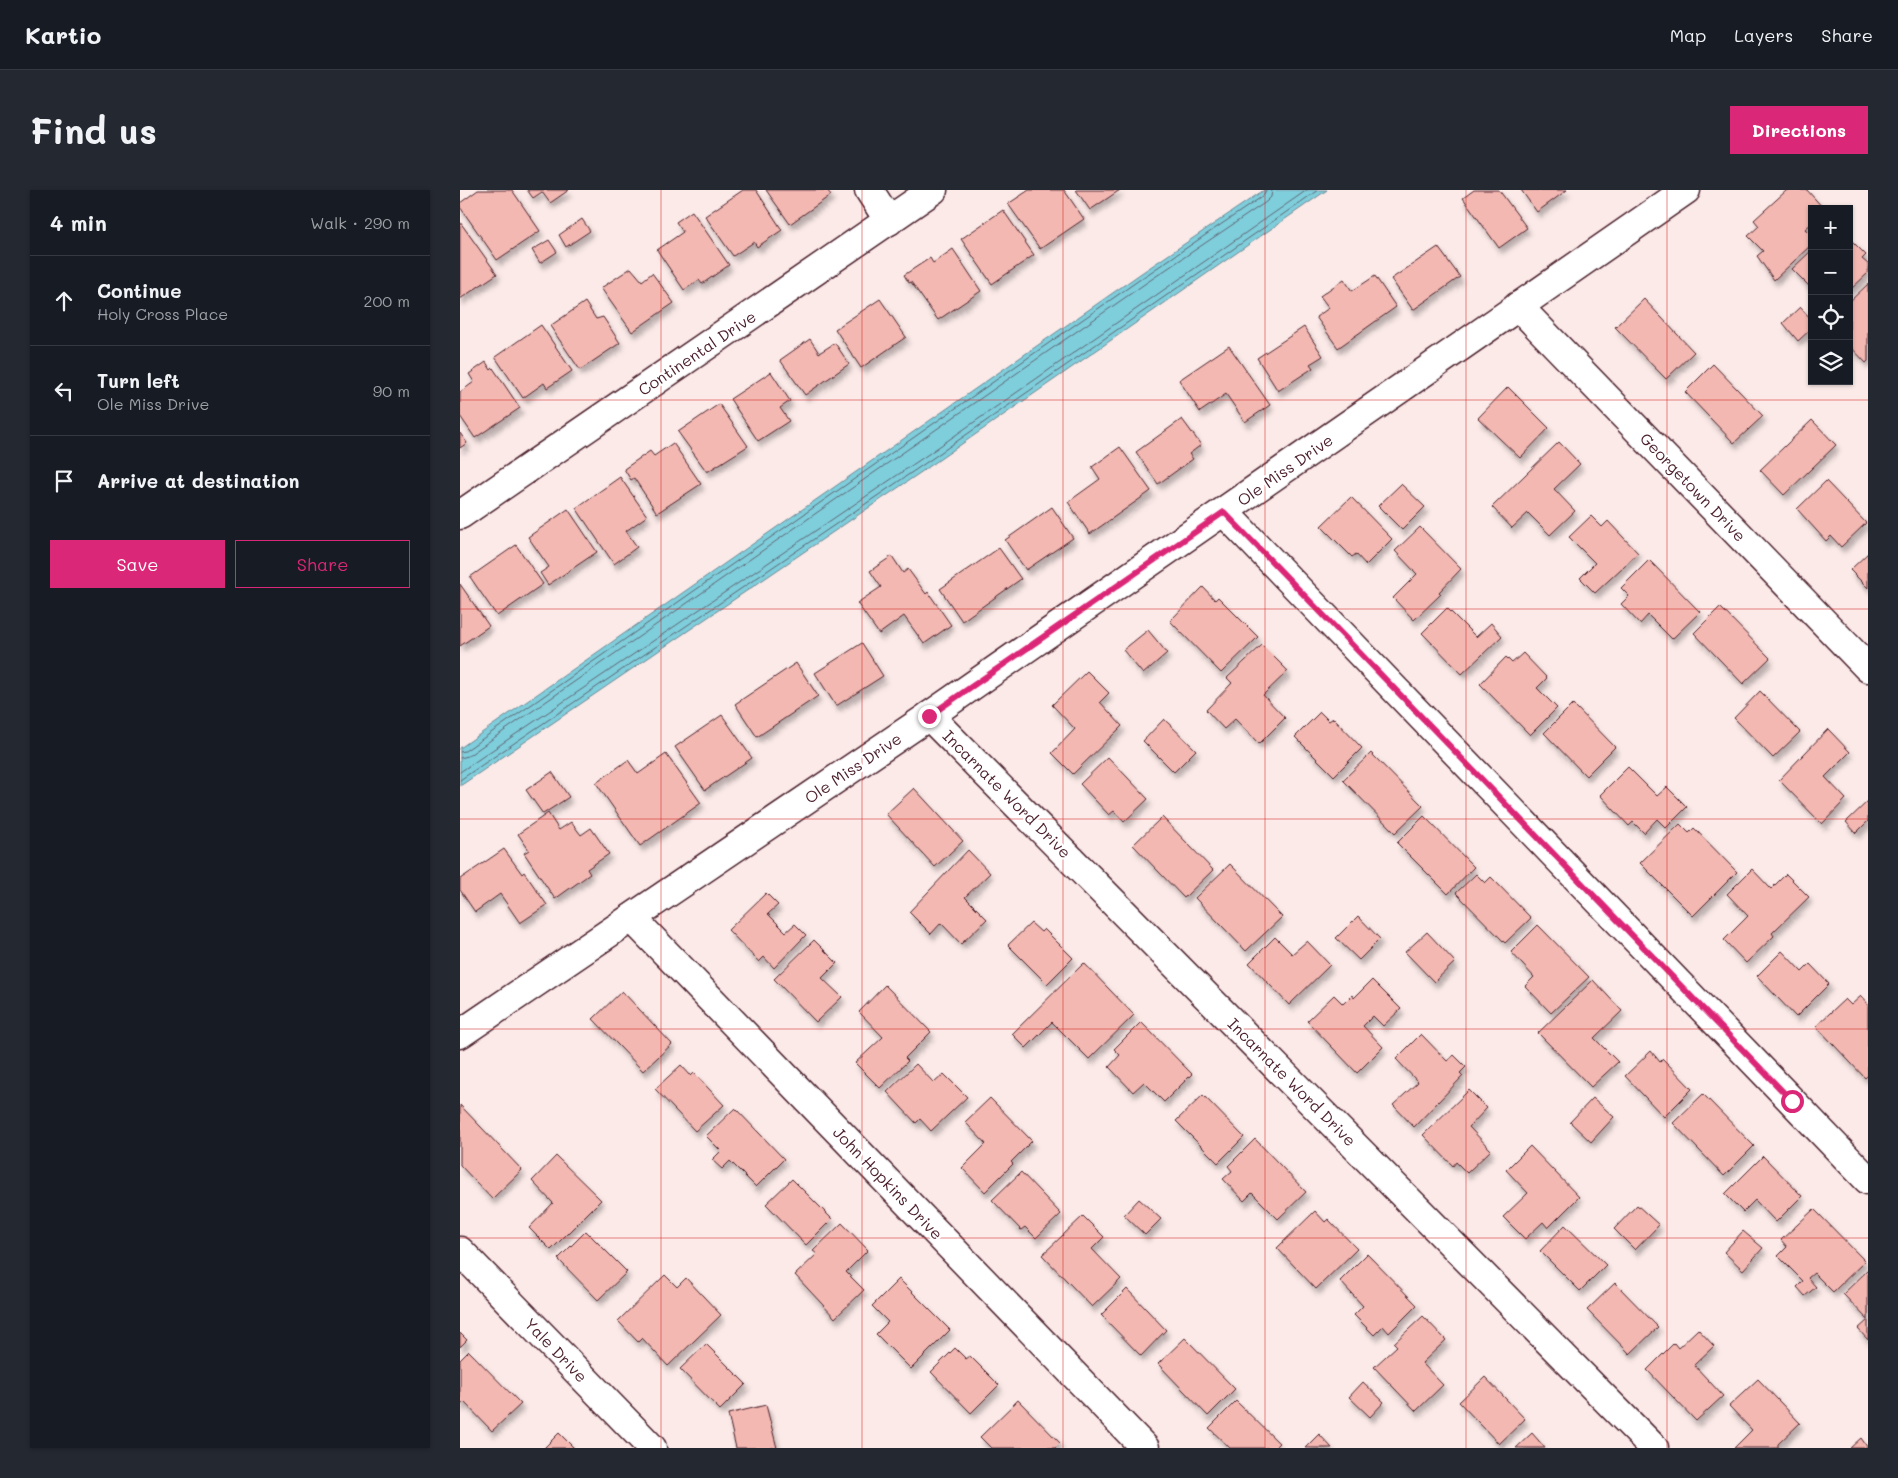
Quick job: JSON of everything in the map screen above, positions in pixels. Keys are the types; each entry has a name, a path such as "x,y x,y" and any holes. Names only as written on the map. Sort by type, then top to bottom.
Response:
{"street":[{"path":"869,190 889,221"},
{"name":"Continental Drive","path":"460,516 933,190"},
{"name":"Ole Miss Drive","path":"460,1034 929,716 1686,190"},
{"name":"Georgetown Drive","path":"1518,306 1868,668"},
{"path":"1224,512 1868,1180"},
{"name":"Incarnate Word Drive","path":"929,716 1654,1448"},
{"name":"John Hopkins Drive","path":"632,918 1145,1448"},
{"name":"Yale Drive","path":"460,1251 652,1448"}],"water":[{"path":"1264,190 1327,190 933,464 460,786 460,748 1140,274"}],"building":[{"path":"478,190 512,190 540,231 497,260 460,207 460,203"},
{"path":"527,190 569,190 550,203 542,192 533,198"},
{"path":"743,190 756,190 782,230 757,247 754,242 733,256 705,216"},
{"path":"766,190 827,190 831,195 790,224"},
{"path":"1029,190 1064,190 1084,219 1040,249 1008,204"},
{"path":"1076,190 1120,190 1090,210"},
{"path":"1474,190 1499,190 1527,228 1499,248 1463,198"},
{"path":"1521,190 1567,190 1537,212"},
{"path":"1787,190 1807,190 1820,205 1808,205 1808,226 1805,229 1808,232 1808,248 1774,280 1757,256 1763,251 1748,236 1759,226 1754,220"},
{"path":"1003,210 1034,255 992,284 961,239"},
{"path":"692,211 729,265 702,284 699,280 684,290 657,250 683,232 676,222"},
{"path":"582,219 590,231 566,247 559,235"},
{"path":"460,222 497,274 460,299"},
{"path":"549,240 557,252 540,263 532,250"},
{"path":"1853,242 1866,255 1862,259 1868,264 1868,273 1853,287"},
{"path":"1438,247 1460,277 1413,310 1391,279"},
{"path":"953,249 981,291 938,320 904,275 930,258 933,263"},
{"path":"1808,254 1808,285 1792,269"},
{"path":"631,268 642,281 652,273 674,303 632,332 601,288"},
{"path":"1375,276 1396,307 1338,348 1316,317 1329,308 1320,296 1344,279 1352,291"},
{"path":"1868,284 1868,361 1866,363 1853,349 1853,298"},
{"path":"880,299 906,337 861,368 835,329"},
{"path":"1644,299 1694,352 1666,379 1615,327"},
{"path":"585,302 596,319 603,317 620,343 580,370 550,326"},
{"path":"1800,307 1808,316 1808,332 1798,341 1783,323"},
{"path":"541,325 572,371 547,388 544,383 523,398 495,357"},
{"path":"1304,327 1323,356 1310,364 1313,368 1278,391 1257,358"},
{"path":"810,339 819,353 835,343 849,364 805,395 780,360"},
{"path":"1229,346 1270,405 1245,422 1226,394 1200,412 1179,380"},
{"path":"486,362 491,370 493,368 520,408 475,438 460,416 460,392 474,382 469,374"},
{"path":"1713,364 1763,416 1734,443 1685,392"},
{"path":"771,372 790,401 780,408 789,421 758,441 730,399"},
{"path":"1508,387 1549,428 1520,458 1478,418"},
{"path":"719,404 748,446 707,472 678,432"},
{"path":"1182,419 1201,445 1189,454 1193,459 1158,484 1136,452"},
{"path":"1812,420 1836,445 1784,495 1760,470"},
{"path":"460,433 467,443 460,448"},
{"path":"1559,442 1580,464 1554,489 1575,511 1550,535 1528,513 1512,528 1492,507"},
{"path":"673,443 701,484 657,513 634,478 631,480 624,469 650,451 654,456"},
{"path":"1120,447 1151,491 1090,534 1068,502 1100,479 1092,467"},
{"path":"620,477 647,516 626,531 637,547 614,564 576,508"},
{"path":"1826,481 1866,523 1841,547 1831,536 1826,541 1797,509"},
{"path":"1401,484 1425,507 1402,530 1378,506"},
{"path":"1351,497 1392,539 1366,565 1356,554 1352,557 1321,526"},
{"path":"1052,507 1073,538 1026,570 1005,540"},
{"path":"568,509 597,552 548,585 540,573 549,567 528,537"},
{"path":"1591,516 1602,527 1608,521 1638,553 1595,593 1580,578 1595,563 1569,537"},
{"path":"1420,527 1461,569 1439,592 1441,594 1414,620 1393,598 1417,574 1395,551"},
{"path":"516,545 543,584 497,616 470,577"},
{"path":"999,548 1021,579 962,621 940,589"},
{"path":"1868,553 1868,588 1850,570"},
{"path":"892,556 903,573 908,569 926,594 928,592 951,625 924,644 904,616 879,634 857,603 881,587 870,571"},
{"path":"1649,560 1700,612 1672,639 1648,615 1640,624 1621,604 1629,596 1621,588"},
{"path":"460,584 489,626 460,646"},
{"path":"1203,587 1215,600 1218,597 1258,637 1221,673 1170,621"},
{"path":"1720,607 1770,658 1743,684 1694,633"},
{"path":"1447,608 1476,637 1491,623 1502,636 1462,674 1422,633"},
{"path":"1148,630 1167,653 1143,674 1123,650"},
{"path":"862,643 883,676 836,706 815,673"},
{"path":"1262,645 1288,671 1263,695 1285,718 1259,744 1235,719 1224,729 1206,710 1232,683 1227,678"},
{"path":"1523,653 1547,678 1537,688 1557,708 1530,735 1480,684 1506,657 1512,663"},
{"path":"796,663 818,696 757,737 735,704"},
{"path":"1087,671 1109,693 1100,702 1122,726 1073,774 1052,753 1075,729 1052,705"},
{"path":"1760,691 1800,732 1773,758 1734,718"},
{"path":"1573,704 1615,747 1586,776 1544,733"},
{"path":"1320,712 1329,721 1333,718 1362,748 1334,776 1295,737"},
{"path":"722,715 752,758 705,790 675,747"},
{"path":"1164,719 1196,750 1174,772 1143,741"},
{"path":"1828,729 1850,752 1825,777 1846,799 1822,824 1779,780"},
{"path":"1371,753 1423,806 1395,833 1343,780"},
{"path":"666,754 701,803 640,846 596,783 628,760 638,774"},
{"path":"1108,757 1148,799 1124,822 1114,811 1109,815 1080,784"},
{"path":"1628,767 1657,796 1667,787 1687,807 1666,828 1657,819 1644,833 1633,822 1629,826 1600,795"},
{"path":"552,772 569,797 543,814 526,790"},
{"path":"914,788 963,841 935,867 886,814"},
{"path":"1868,801 1868,821 1856,833 1846,822"},
{"path":"548,813 559,830 571,822 581,835 591,828 609,854 587,869 590,874 555,899 524,853 529,850 518,834"},
{"path":"1424,816 1474,867 1448,894 1397,843"},
{"path":"1162,817 1213,870 1184,898 1133,845"},
{"path":"1680,824 1689,833 1694,828 1737,872 1693,916 1640,863"},
{"path":"504,849 522,874 524,872 547,905 520,923 500,894 475,912 460,890 460,879"},
{"path":"968,850 990,873 965,897 987,919 961,944 941,923 931,934 909,912"},
{"path":"1230,864 1282,917 1246,951 1195,898"},
{"path":"1752,869 1771,889 1786,874 1809,897 1772,933 1774,936 1746,963 1724,940 1748,916 1727,894"},
{"path":"1476,874 1485,883 1491,877 1531,918 1505,943 1456,893"},
{"path":"766,893 778,905 768,914 786,932 795,924 806,935 774,968 764,957 759,962 728,930"},
{"path":"1358,916 1380,939 1359,960 1336,938"},
{"path":"1031,923 1041,932 1044,929 1073,958 1047,984 1008,945"},
{"path":"1538,925 1589,977 1551,1013 1525,986 1534,977 1511,952"},
{"path":"1427,932 1455,962 1434,982 1405,952"},
{"path":"1275,937 1292,954 1307,941 1330,965 1289,1005 1249,963"},
{"path":"814,940 837,963 822,978 842,997 816,1022 774,979"},
{"path":"1782,951 1802,972 1810,964 1829,984 1796,1017 1757,976"},
{"path":"1084,963 1134,1015 1089,1059 1052,1022 1026,1048 1012,1034"},
{"path":"1372,980 1401,1009 1383,1026 1373,1016 1363,1026 1383,1047 1357,1073 1307,1021 1334,995 1343,1004 1352,995 1354,998"},
{"path":"1593,980 1622,1011 1594,1038 1618,1062 1591,1087 1538,1033"},
{"path":"885,985 931,1032 905,1058 908,1061 880,1088 855,1063 883,1037 859,1012"},
{"path":"622,991 672,1044 643,1071 593,1019"},
{"path":"1861,996 1868,1004 1868,1075 1865,1078 1816,1026 1845,999 1851,1005"},
{"path":"1141,1022 1192,1074 1164,1102 1144,1082 1133,1092 1109,1067 1120,1055 1114,1049"},
{"path":"1421,1034 1447,1061 1454,1055 1466,1067 1460,1073 1463,1076 1414,1127 1393,1105 1418,1082 1396,1059"},
{"path":"1651,1051 1660,1062 1663,1059 1692,1089 1664,1117 1625,1076"},
{"path":"916,1064 934,1083 944,1074 967,1097 931,1131 920,1119 916,1123 887,1092"},
{"path":"681,1065 691,1076 694,1073 724,1105 695,1131 655,1089"},
{"path":"1469,1090 1487,1108 1469,1127 1491,1150 1467,1173 1456,1162 1453,1166 1423,1135"},
{"path":"1703,1094 1754,1146 1724,1176 1673,1123"},
{"path":"1203,1095 1244,1137 1218,1163 1176,1121"},
{"path":"990,1098 1032,1141 1011,1162 1013,1164 985,1192 962,1168 986,1144 965,1122"},
{"path":"1593,1098 1614,1117 1591,1142 1570,1122"},
{"path":"460,1105 522,1170 492,1199 460,1165"},
{"path":"735,1108 784,1159 756,1187 730,1161 722,1169 712,1160 721,1151 706,1136"},
{"path":"1255,1139 1306,1192 1278,1219 1252,1193 1244,1201 1223,1179 1232,1171 1228,1166"},
{"path":"1530,1146 1579,1197 1548,1228 1543,1222 1525,1239 1503,1217 1528,1193 1506,1170"},
{"path":"556,1156 601,1200 551,1250 529,1228 553,1203 532,1181"},
{"path":"1763,1156 1802,1196 1776,1222 1755,1200 1743,1212 1725,1194"},
{"path":"1021,1172 1061,1214 1036,1238 1025,1227 1021,1230 992,1200"},
{"path":"792,1179 832,1219 806,1245 766,1204"},
{"path":"1139,1199 1161,1219 1145,1235 1124,1215"},
{"path":"1637,1205 1659,1225 1635,1250 1614,1229"},
{"path":"1814,1209 1865,1261 1833,1292 1814,1273 1808,1278 1816,1287 1805,1296 1797,1287 1803,1281 1778,1256 1787,1247 1781,1240"},
{"path":"1315,1211 1325,1222 1328,1219 1357,1249 1316,1289 1277,1248"},
{"path":"1083,1216 1104,1237 1092,1249 1121,1279 1092,1307 1042,1255"},
{"path":"842,1223 868,1250 846,1272 864,1290 835,1318 795,1275 817,1254 813,1251"},
{"path":"1565,1225 1606,1265 1580,1291 1540,1251"},
{"path":"586,1231 627,1272 598,1300 558,1259"},
{"path":"1743,1231 1763,1248 1743,1270 1724,1252"},
{"path":"1367,1254 1417,1305 1389,1333 1383,1326 1374,1335 1354,1315 1363,1306 1340,1281"},
{"path":"1868,1270 1868,1320 1843,1294"},
{"path":"665,1275 677,1287 686,1278 721,1315 668,1366 642,1338 638,1342 618,1321"},
{"path":"899,1279 950,1330 911,1369 876,1334 888,1322 872,1306"},
{"path":"1615,1283 1658,1327 1630,1354 1587,1310"},
{"path":"1127,1289 1166,1330 1141,1356 1101,1315"},
{"path":"1423,1316 1446,1340 1422,1363 1443,1385 1416,1411 1374,1367 1397,1346 1394,1343"},
{"path":"1868,1320 1868,1340 1858,1329"},
{"path":"1698,1329 1714,1346 1694,1365 1723,1396 1696,1421 1647,1370 1674,1343 1678,1348"},
{"path":"460,1333 467,1340 460,1347"},
{"path":"1185,1338 1235,1389 1208,1416 1158,1364"},
{"path":"706,1344 746,1384 720,1410 680,1369"},
{"path":"955,1348 966,1359 970,1356 999,1385 971,1413 931,1372"},
{"path":"469,1351 521,1404 492,1431 464,1402 460,1406 460,1360"},
{"path":"1485,1377 1525,1419 1499,1444 1459,1402"},
{"path":"1758,1379 1800,1423 1778,1444 1778,1448 1734,1448 1752,1430 1729,1406"},
{"path":"1363,1382 1384,1402 1370,1417 1349,1397"},
{"path":"1018,1400 1060,1443 1055,1448 991,1448 980,1437"},
{"path":"1236,1401 1279,1443 1274,1448 1230,1448 1209,1428"},
{"path":"766,1405 777,1448 736,1448 728,1414"},
{"path":"559,1433 574,1448 544,1448"},
{"path":"1532,1433 1545,1448 1516,1448"},
{"path":"1319,1434 1332,1448 1305,1448"},
{"path":"1861,1438 1868,1448 1850,1448"}],"route":[{"path":"929,716 1224,512 1792,1101"}]}
